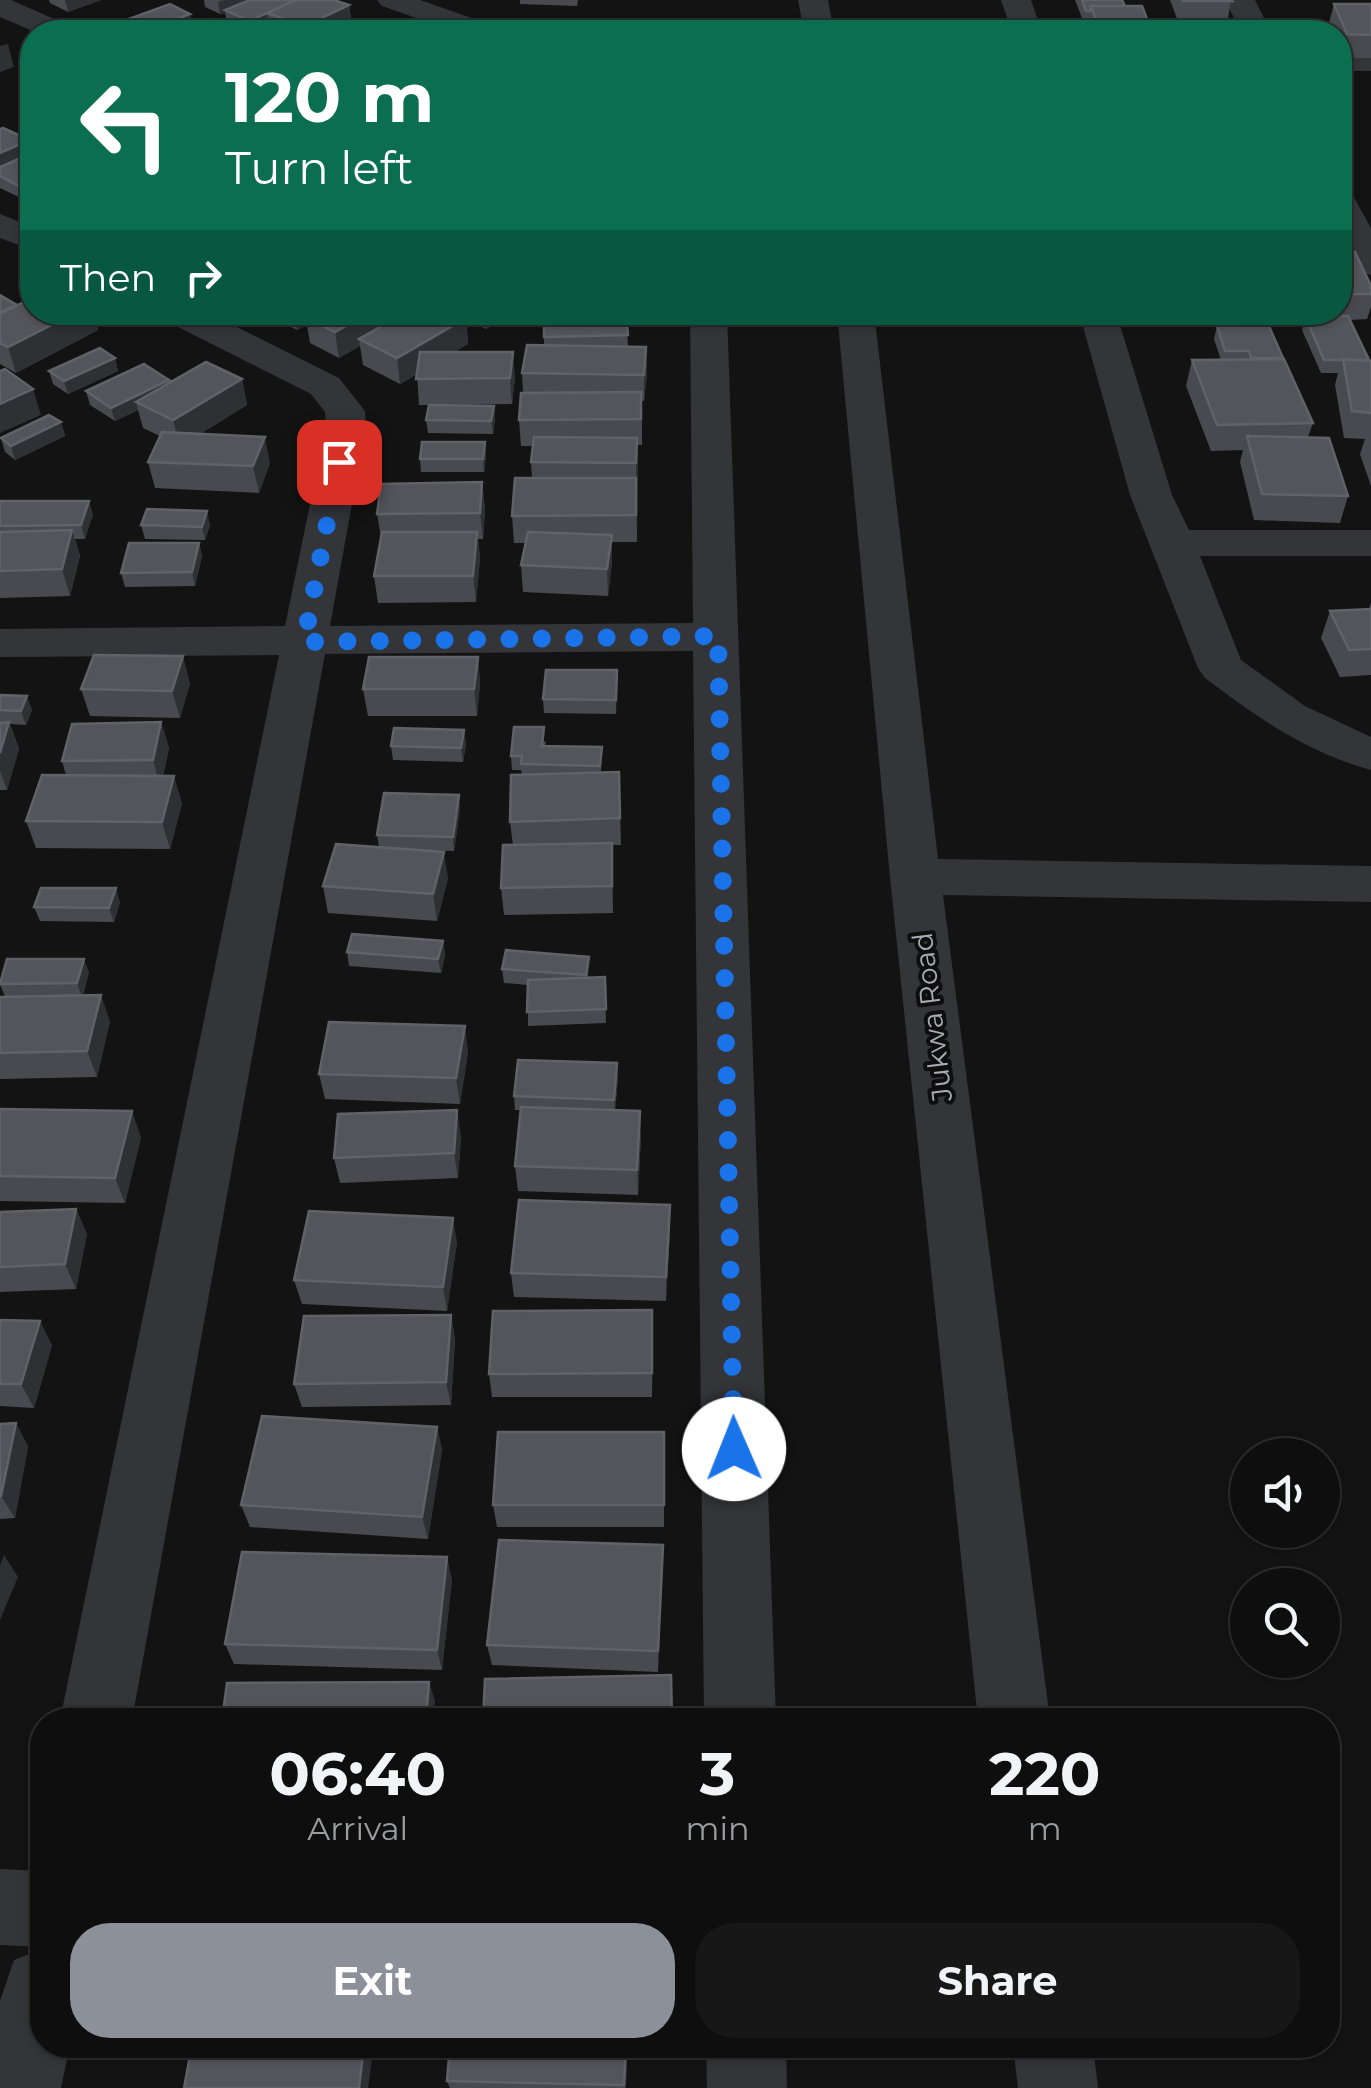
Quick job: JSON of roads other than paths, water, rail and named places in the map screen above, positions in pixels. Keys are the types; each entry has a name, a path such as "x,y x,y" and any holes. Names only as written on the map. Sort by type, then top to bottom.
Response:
{"street":[{"path":"392,0 449,20"},
{"path":"0,6 32,20"},
{"path":"1352,225 1371,264"},
{"path":"98,1708 345,411 325,386 204,325"},
{"path":"708,325 740,1708"},
{"name":"Jukwa Road","path":"856,325 915,877 1013,1708"},
{"path":"1101,325 1151,495 1174,543 1221,668 1288,717 1325,738 1371,754"},
{"path":"1174,543 1371,544"},
{"path":"0,643 718,636"},
{"path":"915,877 1371,884"},
{"path":"0,1907 30,1908"},
{"path":"21,2088 30,2045"},
{"path":"746,2058 747,2088"},
{"path":"1055,2058 1058,2088"}]}
